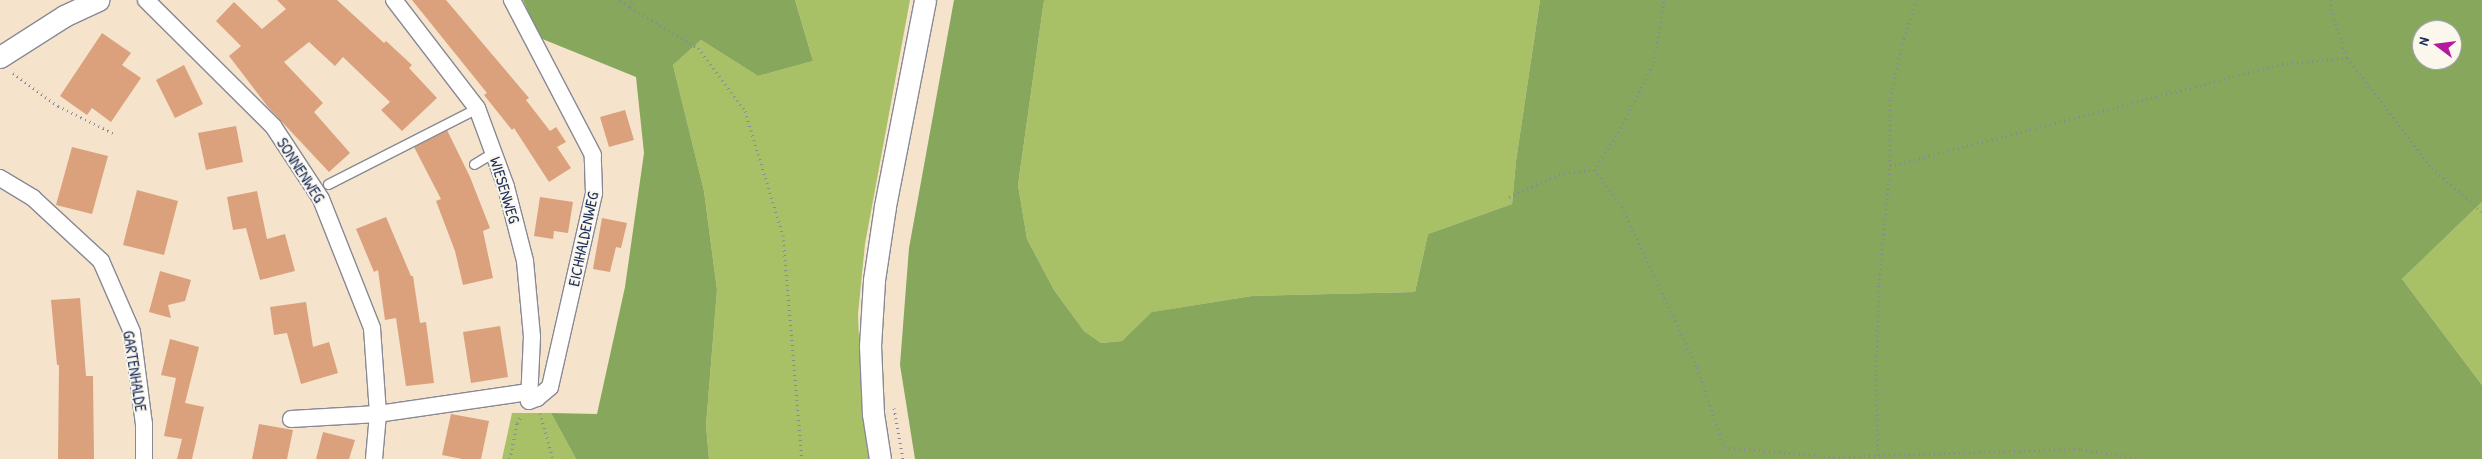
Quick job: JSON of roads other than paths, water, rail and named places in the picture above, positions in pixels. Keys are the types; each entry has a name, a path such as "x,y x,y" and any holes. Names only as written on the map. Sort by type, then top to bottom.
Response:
{"street":[{"path":"4,63 64,16 99,0"},
{"name":"SONNENWEG","path":"146,0 273,126 321,198 372,328 378,414 374,459"},
{"name":"WIESENWEG","path":"394,0 477,108 494,152 506,187 525,262 532,337 532,397"},
{"name":"EICHHALDENWEG","path":"512,0 592,155 594,193 550,387 532,397"},
{"path":"880,459 874,414 870,346 874,280 885,206 925,0"},
{"name":"GARTENHALDE","path":"0,178 33,198 100,261 132,332 144,424 144,459"},
{"name":"GARTENHALDE","path":"0,190 33,198"},
{"path":"291,419 378,414 532,397"}],"lane":[{"path":"328,184 477,108"},
{"path":"474,164 494,152"}]}
